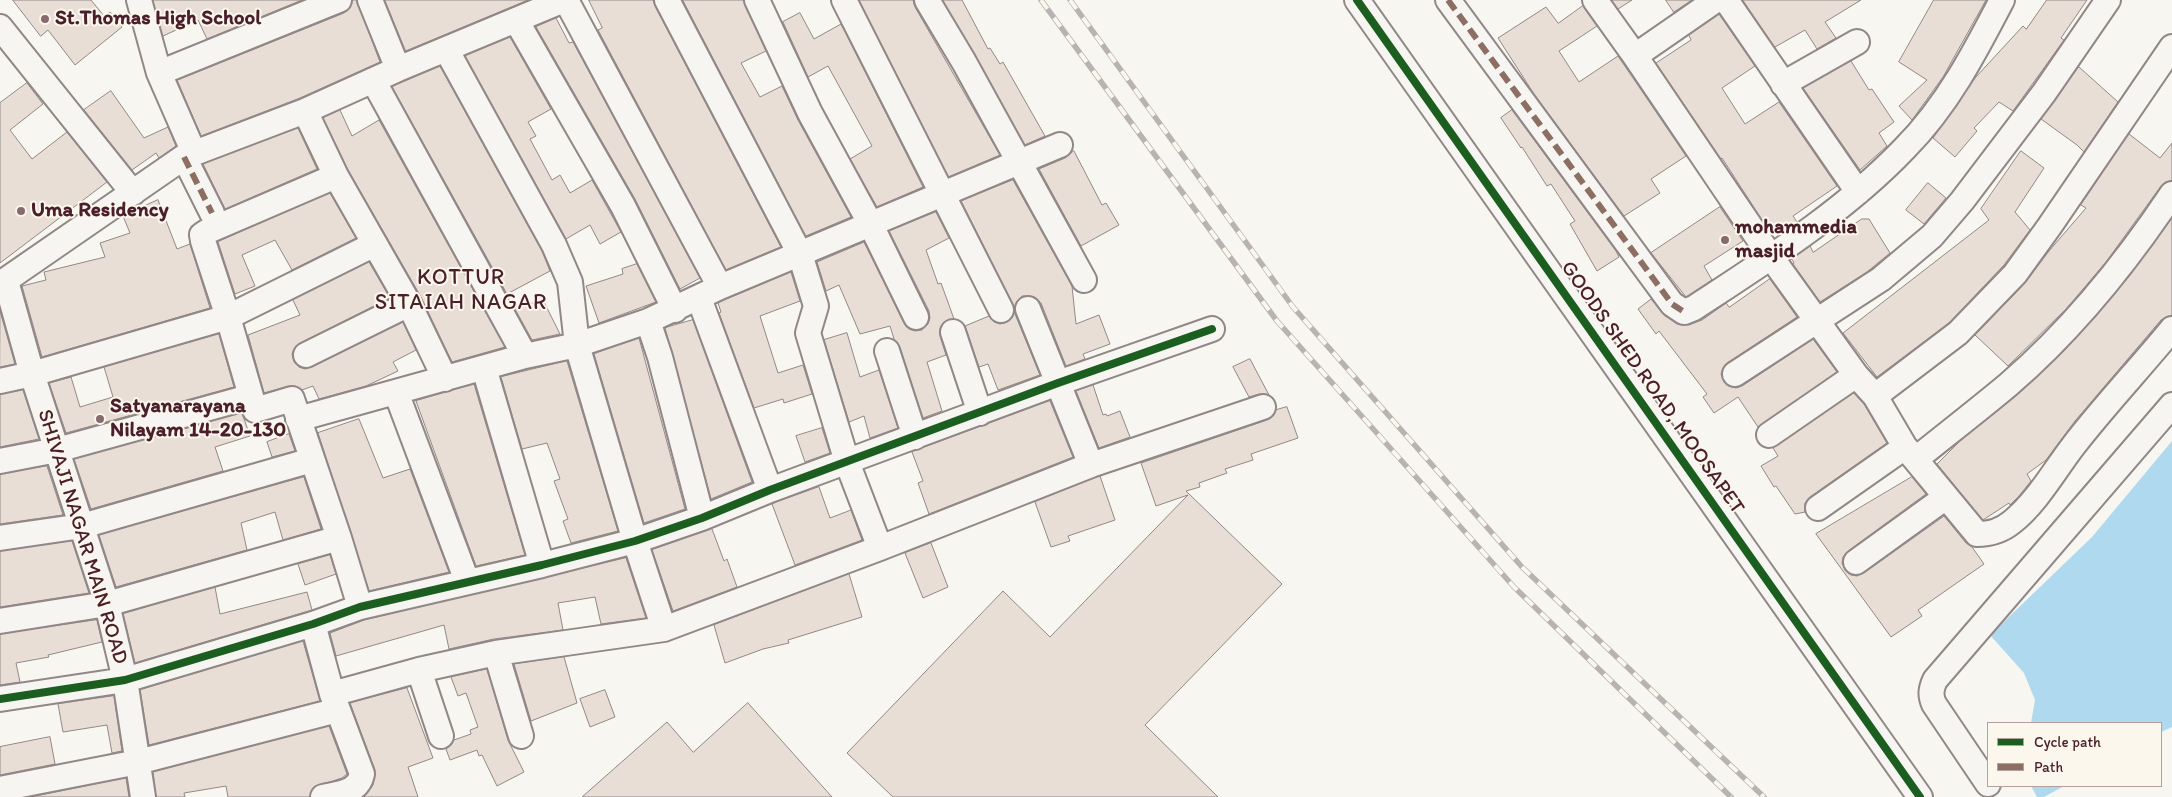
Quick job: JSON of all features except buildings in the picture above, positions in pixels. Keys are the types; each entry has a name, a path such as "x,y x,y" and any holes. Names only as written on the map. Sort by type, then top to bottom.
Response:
{"street":[{"path":"139,0 160,73 212,213"},
{"path":"160,73 339,0"},
{"path":"370,0 398,69"},
{"path":"3,282 189,155 305,111 398,69 565,0 720,287"},
{"path":"667,0 800,254 816,306 808,333 848,462 880,548"},
{"path":"757,0 810,113 870,223 916,317"},
{"path":"844,0 1001,310"},
{"path":"927,0 1020,161 1084,280"},
{"name":"GOODS SHED ROAD, MOOSAPET","path":"1356,0 1920,797"},
{"path":"1595,0 1771,258 1856,375 1874,396 1911,453 1977,534 1990,534 2000,531 2013,522 2032,502 2074,445 2172,329"},
{"path":"1635,56 1716,0"},
{"path":"1726,0 1858,192"},
{"path":"1459,3 1672,304 1684,312 1694,308 1771,258 1858,192 1906,148 1950,92 2002,0"},
{"path":"1735,374 1880,279 1932,236 1962,201 2044,93 2108,0"},
{"path":"516,20 622,206 674,310"},
{"path":"0,27 133,193"},
{"path":"1783,84 1857,42"},
{"path":"1874,396 1958,333 2015,274 2172,47"},
{"path":"446,49 554,245 570,282 577,345 635,541 664,629"},
{"path":"373,80 525,356"},
{"path":"305,111 336,176 409,304 445,379"},
{"path":"298,419 525,356 577,345 648,321 720,287 1060,145"},
{"path":"336,176 202,235 228,317 249,397 255,410 292,399 339,538 360,608"},
{"path":"1818,508 1911,453 2009,384 2068,325 2118,270 2172,194"},
{"path":"0,381 32,374 228,317 375,244"},
{"name":"SHIVAJI NAGAR MAIN ROAD","path":"3,282 107,604 125,680 143,797"},
{"path":"699,298 770,490"},
{"path":"306,354 409,304"},
{"path":"1028,309 1091,465"},
{"path":"648,321 660,357 702,518"},
{"path":"0,699 125,680 313,624 360,608 635,541 702,518 770,490 1058,383 1212,329"},
{"path":"953,332 980,413"},
{"path":"887,351 915,437"},
{"path":"484,368 542,565"},
{"path":"1769,435 1856,375"},
{"path":"396,392 467,581"},
{"path":"0,461 57,450 249,397"},
{"path":"1987,782 1934,704 1931,697 1935,680 2172,405"},
{"path":"0,789 138,762 335,702 419,670 496,654 664,629 880,548 1091,465 1263,407"},
{"path":"0,538 82,526 312,460"},
{"path":"1856,562 1946,497"},
{"path":"0,621 107,604 339,538"},
{"path":"313,624 335,702 362,774 360,782 354,789 323,797"},
{"path":"496,654 521,736"},
{"path":"419,670 441,736"}],"water":[{"path":"2172,441 2172,727 2162,732 2162,722 2031,722 2035,700 2024,673 1990,635 2092,537"},
{"path":"2032,787 2062,787 2044,797 2037,797"}],"railway":[{"path":"1041,0 1277,321 1514,587 1731,797"},
{"path":"1070,0 1293,307 1522,567 1764,797"}],"marked path":[{"path":"1448,0 1672,304 1684,312"},
{"path":"184,157 212,213"}],"cycle path":[{"path":"1357,0 1920,797"},
{"path":"0,699 125,680 313,624 360,607 542,565 635,541 702,518 770,490 1058,383 1212,329"}],"place":[{"name":"St.Thomas High School","path":"45,19"},
{"name":"Uma Residency","path":"21,211"},
{"name":"mohammedia masjid","path":"1725,240"},
{"name":"Satyanarayana Nilayam 14-20-130","path":"100,419"}],"district":[{"name":"KOTTUR SITAIAH NAGAR","path":"461,290"}]}
